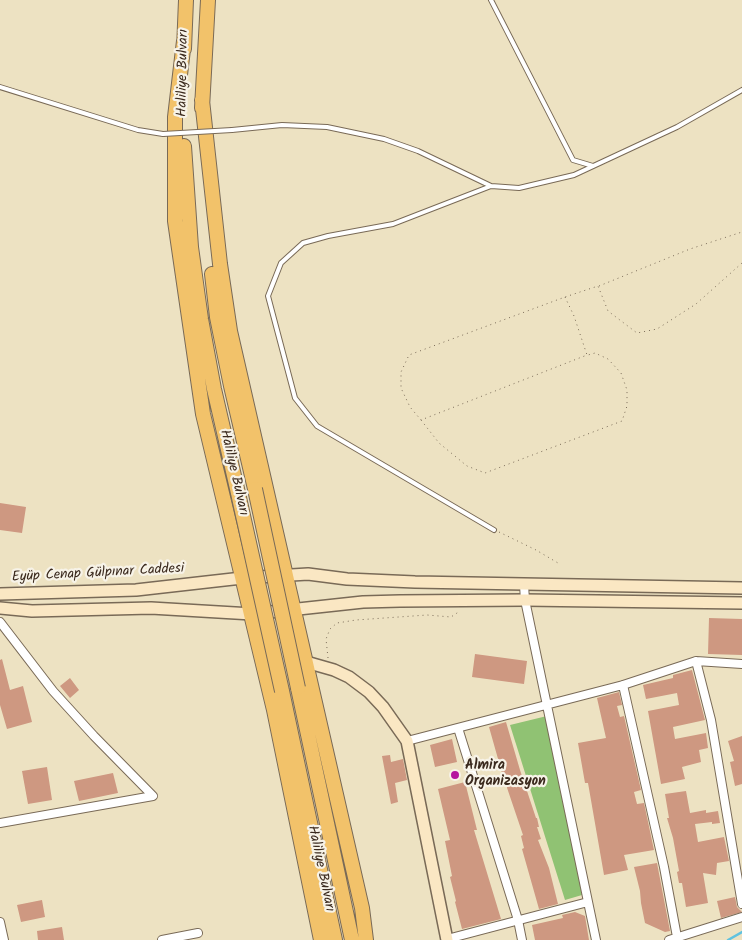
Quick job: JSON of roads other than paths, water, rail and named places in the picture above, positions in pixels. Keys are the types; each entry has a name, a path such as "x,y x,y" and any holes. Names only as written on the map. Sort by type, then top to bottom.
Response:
{"highway":[{"name":"Haliliye Bulvarı","path":"186,0 184,156 201,319 214,389 336,940"},
{"name":"Haliliye Bulvarı","path":"208,0 202,100 203,167 208,240 217,317 352,940"},
{"path":"184,41 175,116 175,221 202,414 274,710 321,940"},
{"path":"202,100 220,264 230,331 362,908 367,940"}],"main road":[{"name":"Eyüp Cenap Gülpınar Caddesi","path":"0,594 136,590 286,574 415,582 742,588"},
{"path":"0,608 32,612 150,608 252,614 294,611 363,602 525,600 742,603"},
{"path":"306,662 331,669 349,677 369,692 383,707 407,741 447,940"}],"street":[{"path":"524,585 525,600 596,940"},
{"path":"0,622 53,691 153,796 0,823"},
{"path":"696,660 711,720 742,904"},
{"path":"407,741 623,685 696,660 742,664"},
{"path":"623,685 664,867 673,939 742,917"},
{"path":"458,728 518,920 522,940"},
{"path":"447,940 588,902"},
{"path":"0,922 4,940"},
{"path":"162,940 198,933"}],"lane":[{"path":"491,0 573,160 593,166"},
{"path":"0,87 138,130 163,134 282,125 327,127 384,139 418,151 491,186 519,188 574,175 677,127 742,90"},
{"path":"491,186 393,224 328,236 303,243 281,263 268,296 295,398 317,426 494,530"}],"waterway":[{"path":"728,940 742,932"}],"place":[{"name":"Almira Organizasyon","path":"455,775"}]}
